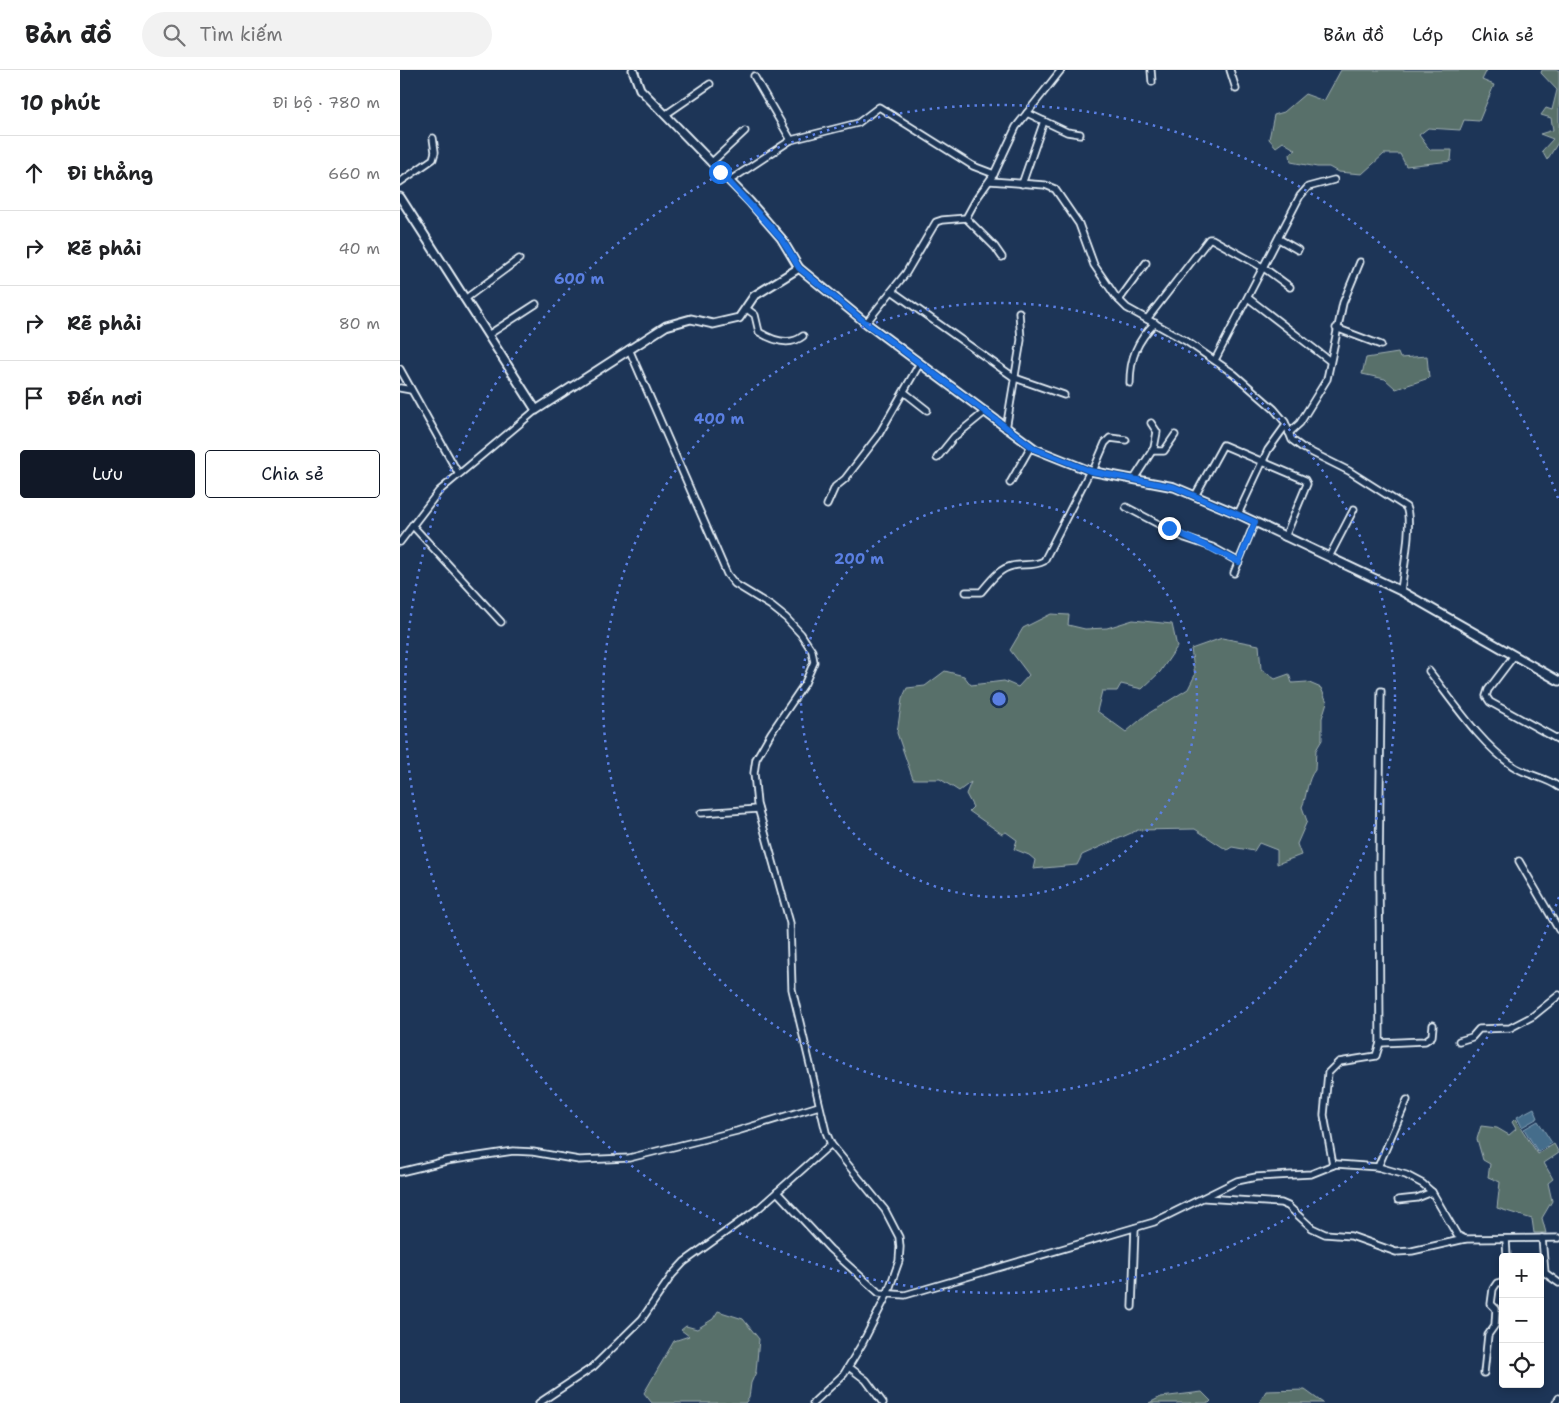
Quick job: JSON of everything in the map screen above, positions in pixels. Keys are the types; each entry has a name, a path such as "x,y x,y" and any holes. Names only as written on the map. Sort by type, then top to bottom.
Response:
{"street":[{"path":"633,70 640,89 781,238 799,268 866,323 1031,446 1059,460 1091,471 1174,487 1238,514 1400,591 1513,657 1559,681"},
{"path":"966,218 994,174 1010,136 1061,70"},
{"path":"1151,70 1152,82"},
{"path":"1230,70 1236,89"},
{"path":"754,76 791,140"},
{"path":"665,115 710,84"},
{"path":"729,181 791,140 858,123 879,108 973,166 994,174"},
{"path":"1027,112 1067,132 1080,134"},
{"path":"1022,184 1044,122"},
{"path":"711,163 745,131"},
{"path":"400,182 433,159 435,155 433,138"},
{"path":"1215,360 1305,190 1315,184 1334,180"},
{"path":"990,181 1046,185 1055,189 1079,224 1094,265 1127,308 1147,318 1215,360 1264,400 1286,425 1292,440 1303,448 1349,472 1406,507 1408,518 1407,541 1400,591"},
{"path":"400,197 536,410"},
{"path":"866,323 910,267 936,222 966,218 992,243 1002,257"},
{"path":"1147,318 1209,239 1264,268 1290,287"},
{"path":"1279,240 1298,250"},
{"path":"465,299 519,259"},
{"path":"1289,433 1300,423 1323,387 1329,373 1336,328 1347,288 1360,262"},
{"path":"1119,300 1146,263"},
{"path":"400,542 439,491 458,473 505,438 536,410 666,326 691,319 720,324 744,312 754,296 799,268"},
{"path":"892,291 1015,378 1064,395"},
{"path":"1248,298 1330,361"},
{"path":"488,335 536,304"},
{"path":"744,312 755,315 759,332 778,342 798,340 804,336"},
{"path":"1006,429 1021,340 1019,312"},
{"path":"1130,383 1132,357 1147,331 1154,323"},
{"path":"1336,328 1381,345"},
{"path":"630,349 727,574 734,584 771,606 802,634 812,651 814,662 805,684 771,733 756,759 754,773 758,809 790,923 792,989 819,1106 831,1144 879,1201 899,1237 901,1253 887,1295 849,1367 813,1403"},
{"path":"827,505 835,487 845,479 878,436 920,363"},
{"path":"400,369 458,473"},
{"path":"400,388 411,390"},
{"path":"904,392 927,410"},
{"path":"937,458 954,437 986,411"},
{"path":"1134,479 1152,451 1158,432 1152,423"},
{"path":"1238,514 1274,439 1286,425"},
{"path":"1152,451 1164,451 1175,435"},
{"path":"966,592 982,592 1000,571 1011,566 1036,565 1044,561 1105,443 1110,438 1126,440"},
{"path":"1196,496 1223,445 1307,482 1285,537"},
{"path":"1010,482 1031,446"},
{"path":"1126,507 1184,538 1212,547 1239,562"},
{"path":"1329,557 1354,509"},
{"path":"1234,573 1255,522"},
{"path":"412,525 501,622"},
{"path":"1513,657 1488,690 1486,696 1490,702 1559,740"},
{"path":"1429,671 1482,738 1500,756 1524,772 1559,787"},
{"path":"1333,1165 1324,1115 1328,1073 1339,1062 1376,1056 1380,1042 1381,691"},
{"path":"701,813 758,809"},
{"path":"1519,861 1559,930"},
{"path":"1458,1041 1472,1038 1479,1029 1510,1028 1533,1016 1559,995"},
{"path":"1380,1042 1425,1040 1432,1036 1433,1025"},
{"path":"1378,1167 1406,1100"},
{"path":"400,1172 446,1161 520,1151 579,1160 629,1158 737,1131 819,1106"},
{"path":"539,1403 586,1372 600,1360 642,1318 672,1275 684,1262 759,1208 831,1144"},
{"path":"776,1192 830,1249 879,1292 887,1295 905,1295 944,1285 1154,1222 1237,1182 1256,1177 1310,1174 1333,1165 1353,1164 1378,1167 1406,1174 1432,1192 1457,1235 1465,1239"},
{"path":"1398,1200 1417,1198 1432,1192"},
{"path":"1205,1198 1281,1203 1288,1206 1312,1228 1325,1234 1351,1236 1396,1252 1412,1251 1465,1239 1559,1238"},
{"path":"1132,1307 1135,1228"},
{"path":"1542,1238 1545,1273 1559,1283"},
{"path":"1506,1239 1507,1253"},
{"path":"1484,1373 1488,1335 1496,1322 1496,1309 1491,1304 1493,1289 1499,1283"},
{"path":"849,1367 866,1380 884,1403"},
{"path":"1556,1403 1559,1398"}],"green space":[{"path":"1341,70 1487,70 1482,80 1494,85 1479,121 1464,120 1460,130 1428,128 1419,135 1430,150 1452,150 1451,161 1406,166 1400,154 1384,154 1362,174 1338,172 1329,167 1317,167 1291,162 1290,154 1296,150 1283,142 1276,147 1269,139 1274,115 1284,112 1305,94 1324,101"},
{"path":"1542,70 1559,70 1559,141 1547,160 1542,151 1553,139 1540,134 1553,130 1551,118 1541,115 1546,108 1552,110 1557,90 1541,73"},
{"path":"1398,353 1400,358 1427,356 1429,378 1396,389 1385,379 1362,374 1366,358"},
{"path":"1051,614 1069,615 1068,625 1085,629 1107,628 1133,620 1172,624 1177,647 1160,672 1142,689 1121,684 1117,691 1102,691 1097,711 1126,732 1146,715 1188,689 1195,675 1191,649 1222,638 1259,645 1261,669 1275,679 1289,674 1292,683 1307,682 1321,688 1327,702 1322,718 1322,740 1316,750 1315,770 1310,778 1302,807 1307,821 1297,844 1301,855 1277,864 1277,850 1259,843 1254,851 1232,847 1227,850 1195,829 1138,830 1082,855 1077,865 1033,869 1035,860 1029,855 1014,849 1017,840 1006,832 1002,834 969,811 973,807 966,794 971,782 959,791 940,779 913,779 897,733 902,699 907,688 925,686 945,671 964,676 971,685 1004,681 1018,687 1029,675 1010,650 1023,628"},
{"path":"1515,1119 1538,1154 1554,1144 1559,1153 1544,1163 1553,1179 1548,1183 1552,1201 1542,1218 1546,1233 1534,1233 1532,1219 1497,1208 1500,1182 1488,1177 1490,1164 1483,1160 1477,1139 1481,1126 1497,1128 1509,1135 1516,1129 1512,1122"},
{"path":"718,1311 743,1319 759,1339 756,1372 751,1383 749,1398 745,1403 652,1403 644,1393 674,1341 689,1336 681,1330 686,1326 697,1329 713,1319"},
{"path":"1305,1390 1323,1403 1259,1403 1266,1391"},
{"path":"1202,1392 1211,1401 1209,1403 1149,1403 1161,1397"}],"water":[{"path":"1534,1108 1538,1118 1522,1127 1517,1117"},
{"path":"1538,1121 1552,1143 1538,1152 1524,1129"}],"route":[{"path":"720,172 750,202 781,238 799,268 866,323 1035,449 1090,471 1174,487 1255,522 1241,551 1239,562 1212,547 1184,538 1169,528"}]}
